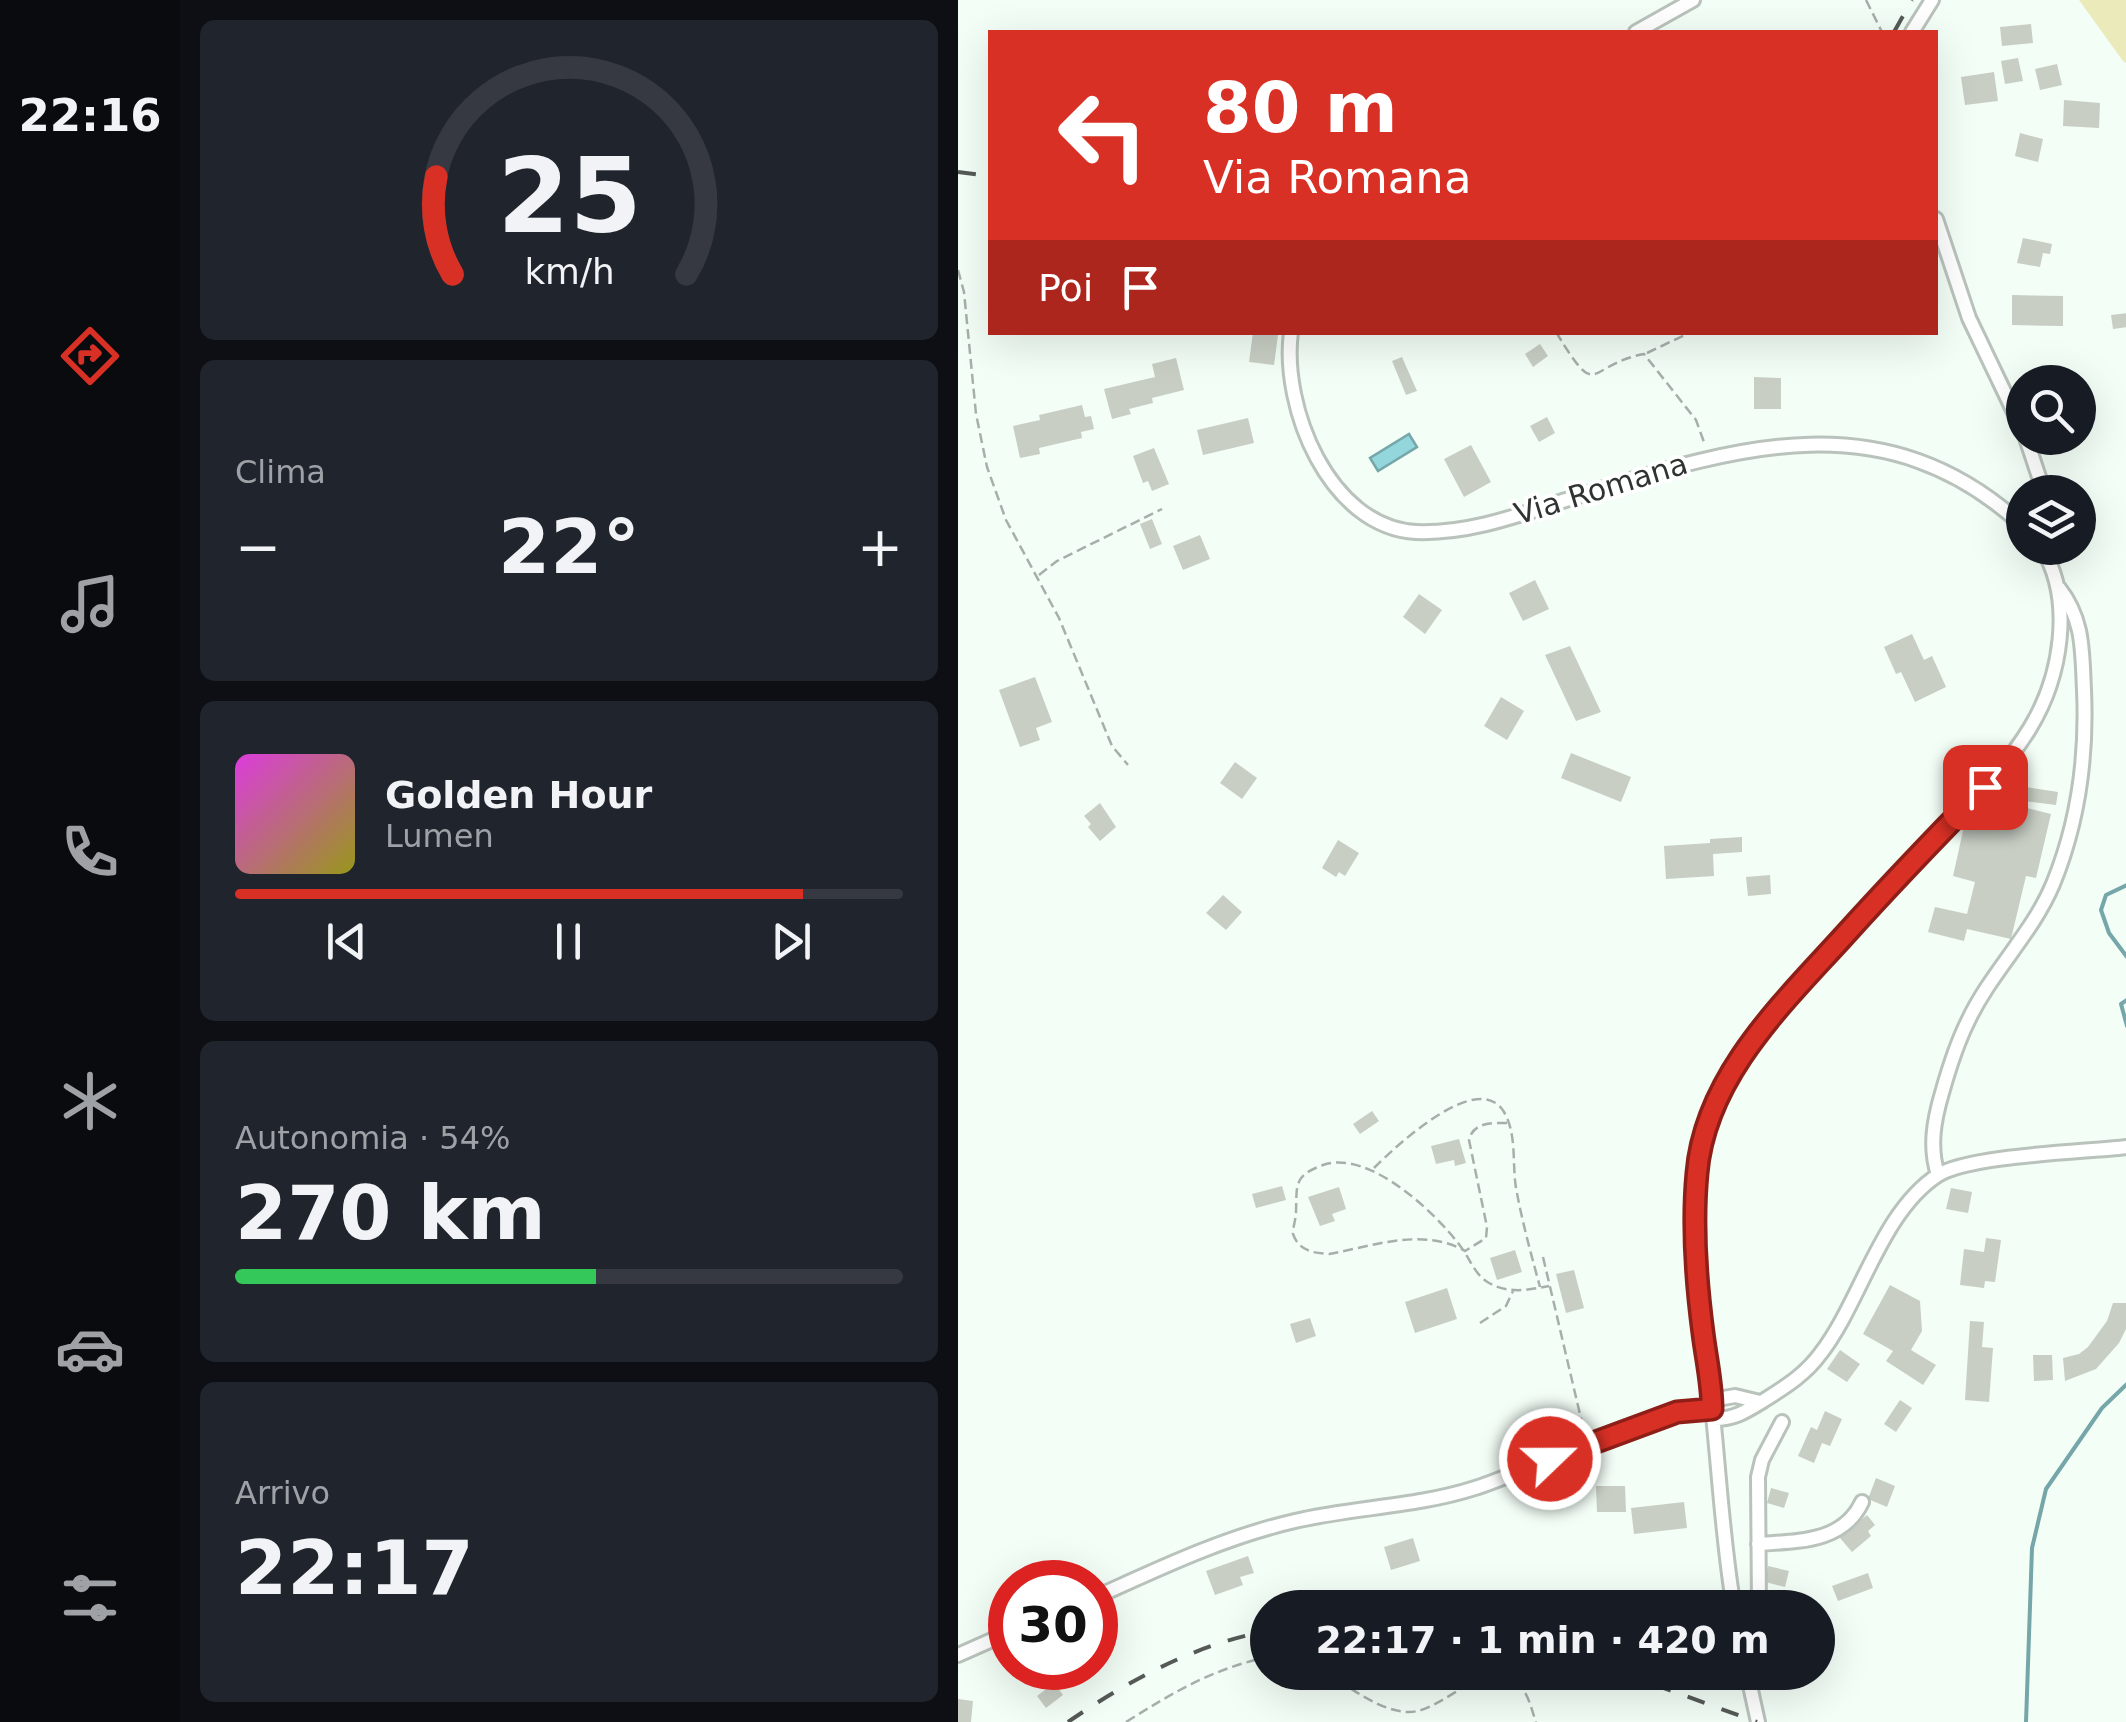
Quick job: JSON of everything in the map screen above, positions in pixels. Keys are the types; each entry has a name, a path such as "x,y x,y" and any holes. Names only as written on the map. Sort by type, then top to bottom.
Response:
{"street":[{"path":"1640,30 1694,0"},
{"path":"1913,30 1932,0"},
{"path":"1938,226 1969,318 2006,396"},
{"name":"Via Romana","path":"1291,335 1291,389 1295,411 1310,446 1352,500 1375,518 1402,529 1419,532 1483,526 1707,457 1750,448 1826,446 1886,452 1931,464 1961,478 2006,513"},
{"path":"1732,1590 1696,1268 1694,1211 1700,1152 1716,1104 1746,1049 1917,855 1985,787 2044,703 2060,620 2058,587 2051,565"},
{"path":"1938,1175 1934,1129 1968,1018 2031,926 2052,886 2074,821 2084,739 2083,672 2076,614 2058,587"},
{"path":"1118,1587 1176,1561 1275,1526 1450,1496 1677,1412 1713,1409 1740,1415 1791,1384 1820,1355 1894,1224 1938,1175 1974,1164 2126,1148"},
{"path":"1713,1409 1735,1396 1760,1402"},
{"path":"1759,1590 1760,1468 1782,1422"},
{"path":"1758,1544 1810,1540 1830,1534 1856,1515 1862,1502"},
{"path":"958,1655 988,1642"},
{"path":"1751,1690 1758,1722"}],"path":[{"path":"1866,0 1881,30"},
{"path":"958,270 984,454 1006,520 1038,576 1112,746 1128,765"},
{"path":"1558,335 1585,374 1600,373 1684,335"},
{"path":"1644,354 1696,420 1707,457"},
{"path":"1038,576 1058,560 1162,509"},
{"path":"1373,1169 1432,1116 1490,1100 1506,1115 1514,1148 1515,1184 1540,1288"},
{"path":"1465,1251 1481,1244 1487,1226 1469,1140 1471,1133 1480,1125 1507,1124"},
{"path":"1465,1251 1450,1242 1425,1237 1329,1254 1301,1247 1292,1234 1294,1190 1299,1180 1326,1164 1357,1162 1373,1169 1438,1221 1465,1251 1482,1278 1513,1291 1549,1286"},
{"path":"1542,1257 1587,1443"},
{"path":"1480,1323 1506,1306 1513,1291"},
{"path":"1126,1722 1229,1665 1250,1661"},
{"path":"1353,1690 1410,1712 1446,1700 1461,1690"},
{"path":"1522,1690 1536,1722"}],"green space":[{"path":"2079,0 2126,0 2126,63 2123,61"}],"water":[{"path":"1409,434 1417,447 1378,471 1370,458"}],"building":[{"path":"2031,24 2033,43 2002,46 2000,27"},
{"path":"2018,58 2023,81 2005,84 2001,61"},
{"path":"2057,64 2062,85 2040,90 2035,69"},
{"path":"1994,72 1998,101 1965,105 1961,77"},
{"path":"2064,100 2100,103 2099,128 2063,126"},
{"path":"2020,133 2043,139 2038,162 2015,156"},
{"path":"2023,238 2052,244 2050,254 2043,253 2040,267 2017,263"},
{"path":"2012,295 2063,296 2063,326 2012,325"},
{"path":"2127,313 2127,327 2113,329 2111,315"},
{"path":"1253,335 1278,335 1274,365 1249,362"},
{"path":"1540,344 1548,356 1533,367 1525,354"},
{"path":"1402,357 1417,391 1406,395 1392,361"},
{"path":"1176,358 1184,390 1152,398 1153,403 1129,409 1131,414 1112,419 1104,389 1155,377 1152,364"},
{"path":"1754,377 1781,378 1781,409 1754,409"},
{"path":"1082,405 1085,417 1091,416 1094,429 1081,432 1082,438 1039,448 1040,454 1020,458 1013,426"},
{"path":"1547,417 1555,433 1539,442 1530,426"},
{"path":"1248,418 1254,443 1203,455 1197,430"},
{"path":"1471,445 1491,482 1464,497 1444,459"},
{"path":"1154,448 1169,484 1152,491 1148,481 1143,483 1133,456"},
{"path":"1152,519 1162,544 1150,549 1140,524"},
{"path":"1200,535 1210,559 1183,570 1173,546"},
{"path":"1535,580 1549,609 1523,621 1509,593"},
{"path":"1419,594 1442,610 1425,634 1403,617"},
{"path":"1912,634 1924,660 1932,656 1946,687 1915,702 1884,647"},
{"path":"1570,646 1601,712 1576,721 1545,655"},
{"path":"1035,677 1052,722 1036,728 1040,740 1020,747 999,690"},
{"path":"1501,697 1524,711 1507,740 1484,726"},
{"path":"1571,753 1631,777 1621,802 1561,778"},
{"path":"1235,762 1257,778 1242,799 1220,783"},
{"path":"2025,787 2058,792 2056,805 2024,801"},
{"path":"1995,800 2051,814 2036,878 2026,876 2011,939 1967,929 1964,941 1928,932 1935,907 1967,914 1975,882 1953,876 1965,822"},
{"path":"1100,803 1116,827 1100,841 1084,816"},
{"path":"1742,837 1742,852 1713,854 1714,876 1666,879 1664,846"},
{"path":"1338,840 1359,853 1345,876 1339,872 1336,877 1322,868"},
{"path":"1770,875 1771,894 1748,896 1746,877"},
{"path":"1223,895 1242,912 1226,930 1206,913"},
{"path":"1372,1111 1379,1121 1360,1134 1353,1124"},
{"path":"1459,1139 1466,1163 1455,1166 1454,1160 1436,1164 1431,1146"},
{"path":"1282,1186 1286,1200 1256,1208 1252,1194"},
{"path":"1339,1187 1346,1209 1332,1214 1335,1221 1320,1226 1308,1197"},
{"path":"1951,1188 1972,1192 1968,1213 1946,1209"},
{"path":"1986,1238 2001,1240 1995,1282 1985,1281 1984,1288 1960,1285 1964,1249 1984,1252"},
{"path":"1515,1250 1522,1272 1497,1280 1490,1258"},
{"path":"1574,1270 1584,1308 1566,1313 1556,1274"},
{"path":"1890,1285 1920,1301 1922,1331 1911,1350 1936,1365 1923,1385 1886,1361 1893,1351 1863,1334"},
{"path":"1447,1288 1457,1319 1415,1333 1405,1302"},
{"path":"2113,1303 2127,1303 2127,1327 2119,1343 2096,1369 2065,1381 2063,1358 2088,1347 2107,1321"},
{"path":"1310,1318 1316,1336 1296,1343 1290,1324"},
{"path":"1970,1321 1984,1322 1982,1347 1993,1348 1989,1402 1965,1400"},
{"path":"1840,1350 1860,1364 1847,1382 1827,1369"},
{"path":"2033,1355 2052,1355 2053,1380 2034,1381"},
{"path":"1900,1400 1912,1408 1896,1432 1884,1424"},
{"path":"1825,1411 1842,1419 1830,1446 1822,1443 1814,1463 1798,1456 1811,1427 1817,1430"},
{"path":"1876,1478 1895,1486 1887,1507 1868,1499"},
{"path":"1596,1486 1625,1486 1626,1512 1597,1512"},
{"path":"1771,1488 1789,1493 1784,1508 1767,1503"},
{"path":"1684,1502 1687,1528 1634,1534 1631,1508"},
{"path":"1867,1515 1875,1525 1868,1531 1871,1536 1852,1552 1840,1538"},
{"path":"1413,1538 1420,1561 1391,1570 1384,1547"},
{"path":"1248,1556 1254,1573 1240,1577 1243,1585 1215,1595 1206,1571"},
{"path":"1768,1566 1789,1571 1785,1587 1765,1582"},
{"path":"1868,1573 1873,1588 1838,1601 1832,1586"},
{"path":"1045,1690 1059,1690 1063,1695 1046,1708 1037,1696"},
{"path":"958,1699 973,1701 971,1722 958,1722"}],"waterway":[{"path":"2127,885 2106,895 2101,910 2109,933 2127,957"},
{"path":"2127,1000 2121,1004 2127,1026"},
{"path":"2026,1722 2032,1548 2046,1489 2102,1408 2127,1384"}],"railway":[{"path":"1895,30 1912,0"},
{"path":"958,172 988,176"},
{"path":"1068,1722 1163,1666 1250,1635"},
{"path":"1669,1690 1757,1722"}],"route":[{"path":"1550,1459 1677,1412 1712,1409 1696,1268 1694,1211 1700,1152 1716,1104 1746,1049 1794,990 1985,787"}]}
